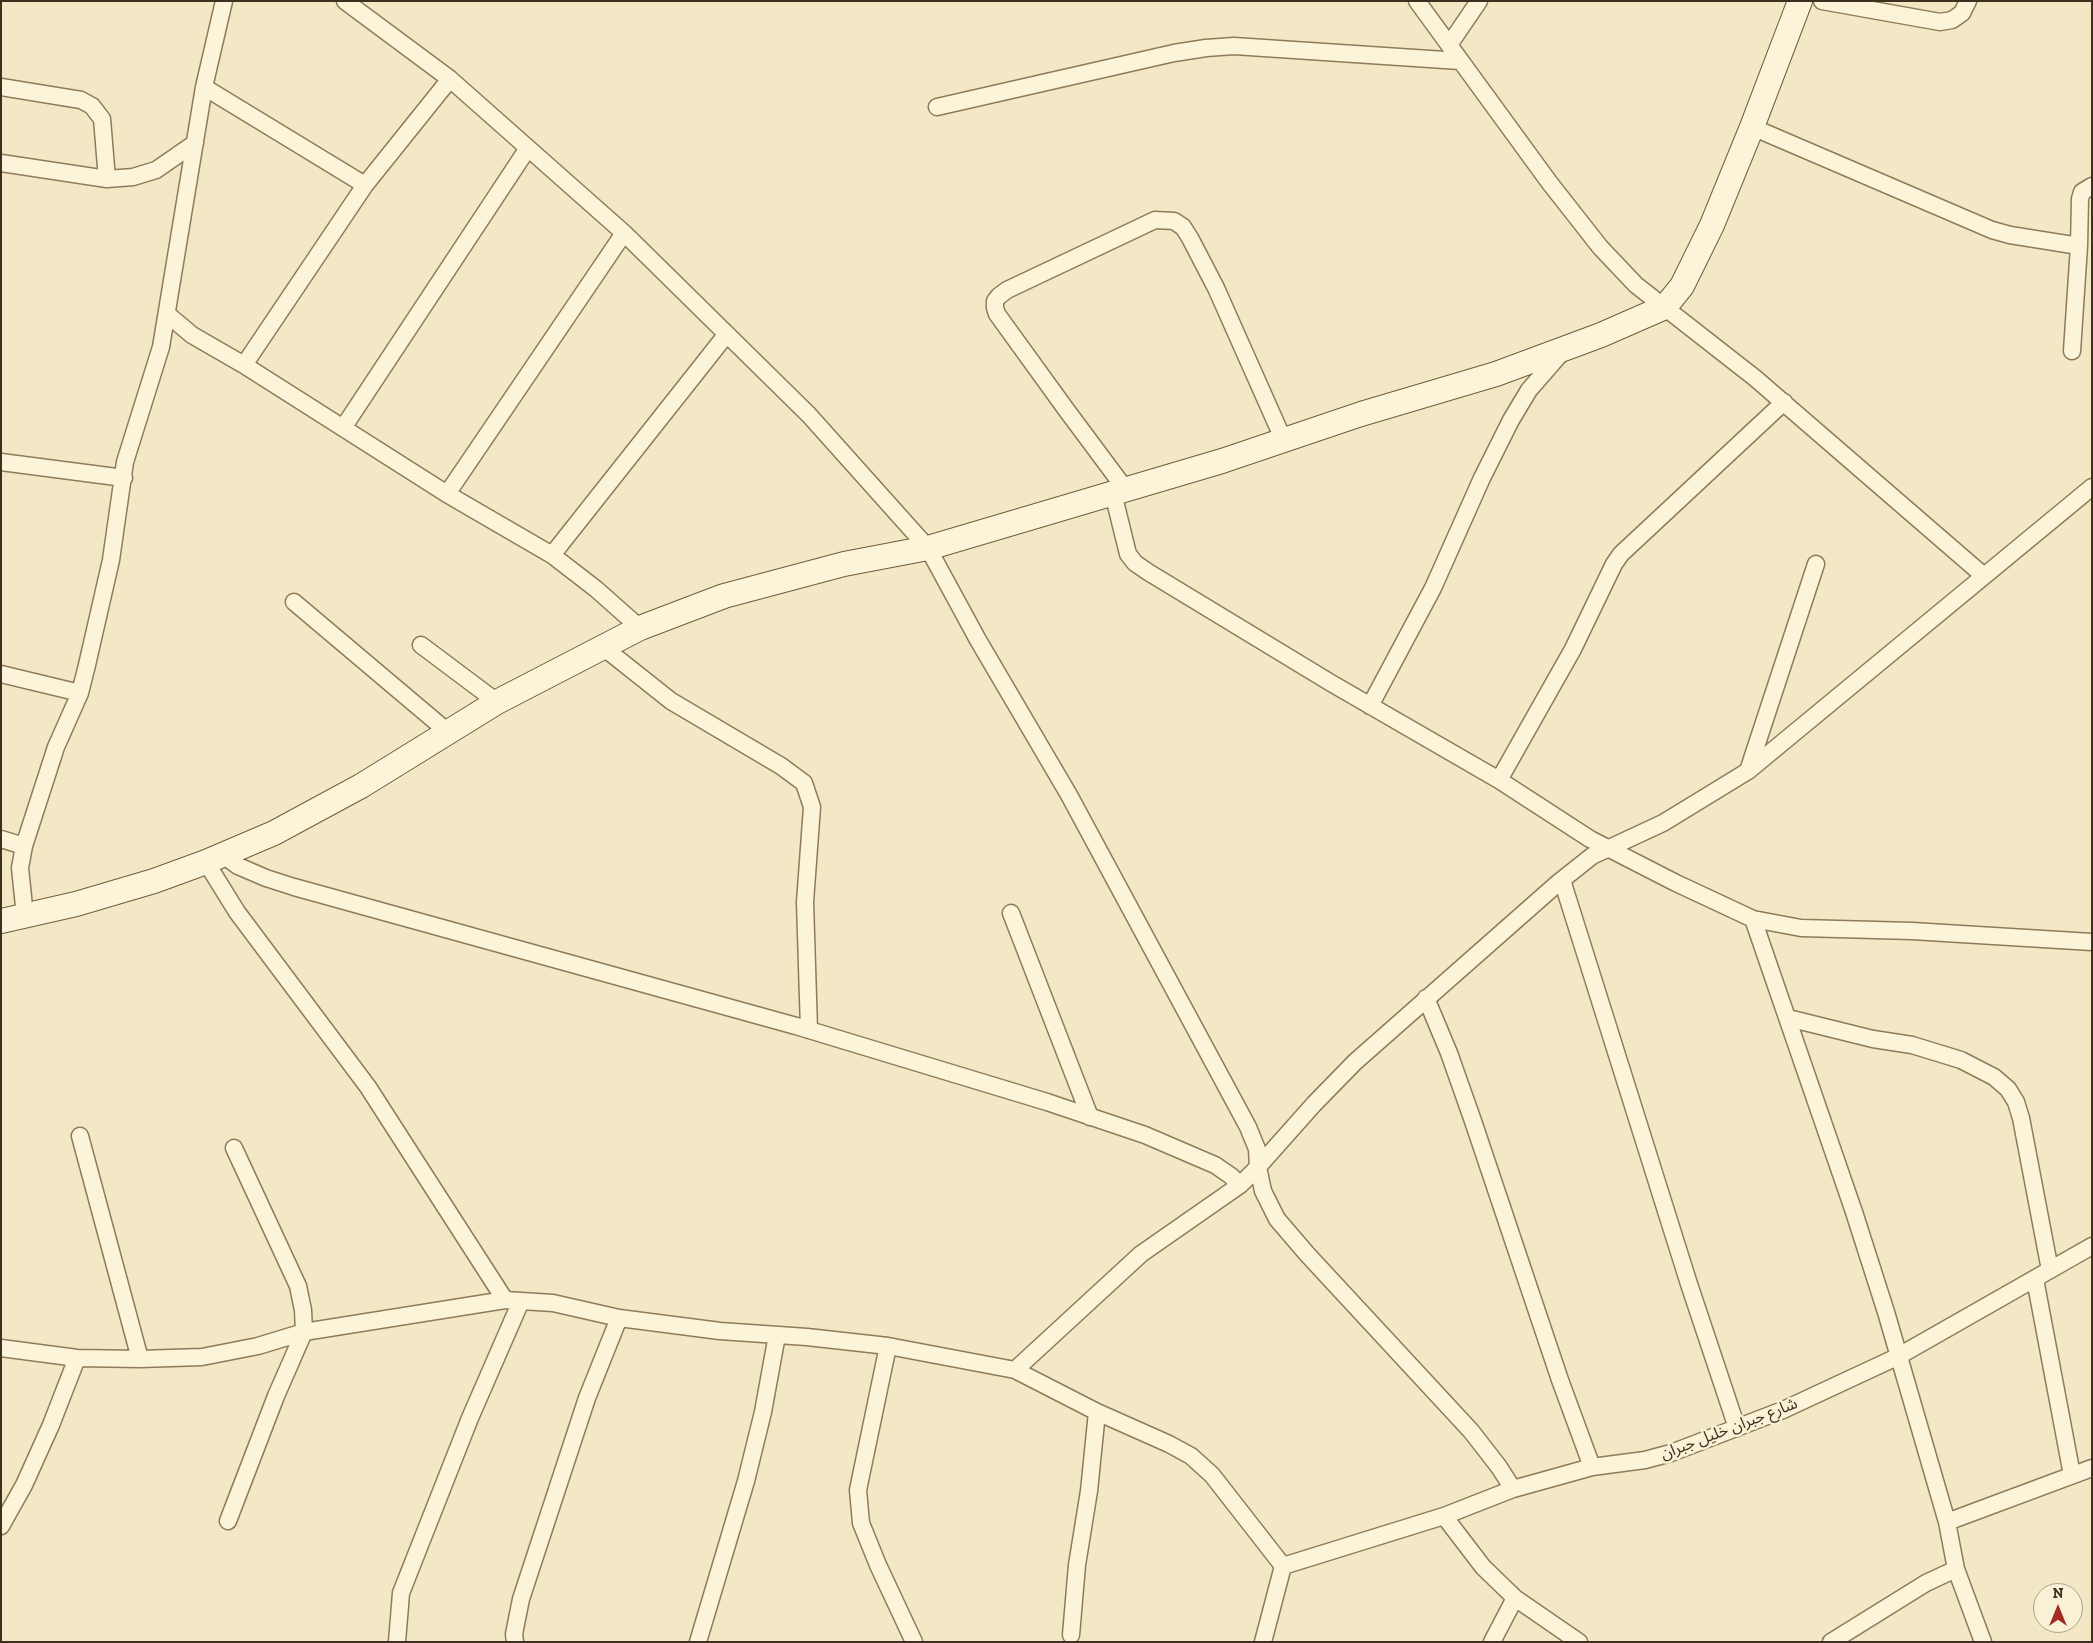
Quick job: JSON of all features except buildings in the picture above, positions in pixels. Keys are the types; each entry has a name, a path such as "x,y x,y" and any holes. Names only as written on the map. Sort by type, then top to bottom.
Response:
{"street":[{"path":"25,916 20,868 24,846 56,747 80,693 110,560 125,462 162,347 204,87 224,1"},
{"path":"344,1 450,79 624,233 808,415 928,548 978,640 1069,795 1248,1127 1257,1149 1258,1167 1264,1191 1277,1219 1471,1431 1513,1489"},
{"path":"1417,1 1506,124 1600,247 1636,285 1784,402 1984,576"},
{"path":"1449,45 1479,1"},
{"path":"1,921 76,904 154,881 215,859 274,833 361,786 497,702 640,628 724,596 844,564 928,548 1284,441 1361,414 1496,374 1601,335 1665,307 1682,286 1699,253 1752,127 1800,1"},
{"path":"1822,1 1940,22 1952,20 1962,13 1968,1"},
{"path":"937,107 1174,53 1206,48 1234,46 1460,61"},
{"path":"244,365 365,184 450,79"},
{"path":"1,87 81,100 92,106 102,119 107,179"},
{"path":"204,87 365,184"},
{"path":"1752,127 1992,230 2010,235 2079,246"},
{"path":"1,163 107,179 134,177 156,170 195,143"},
{"path":"343,428 528,148"},
{"path":"2072,351 2080,199 2082,192 2092,186"},
{"path":"1284,441 1216,288 1190,238 1183,227 1174,221 1155,220 1007,290 999,296 995,308 997,314 1065,408 1120,491 1124,544 1128,554 1135,563 1370,706 1499,780 1608,849 1753,919 1801,928 1912,931 2092,942"},
{"path":"447,494 624,233"},
{"path":"167,314 192,336 244,365 447,494 552,555 596,589 640,628"},
{"path":"552,555 726,335"},
{"path":"1370,706 1433,588 1482,478 1511,420 1529,390 1565,348"},
{"path":"1499,780 1573,649 1614,564 1621,554 1784,402"},
{"path":"1,462 124,478"},
{"path":"1015,1370 1141,1254 1240,1185 1355,1062 1562,880 1592,856 1663,823 1748,771 1820,710 1920,631 2092,487"},
{"path":"1748,771 1816,564"},
{"path":"294,602 448,732"},
{"path":"421,646 497,702"},
{"path":"603,647 671,700 781,766 804,783 812,807 805,902 809,1030"},
{"path":"1,674 80,693"},
{"path":"1,838 24,846"},
{"path":"215,859 294,888 809,1030 1090,1117 1144,1135 1216,1165 1232,1176 1240,1185"},
{"path":"215,859 237,912 368,1087 513,1300"},
{"path":"1562,880 1686,1275 1737,1428"},
{"path":"1011,912 1090,1117"},
{"path":"1753,919 1854,1212 1886,1312 1897,1357 1946,1522 1956,1569 1983,1642"},
{"path":"1426,998 1470,1112 1560,1380 1592,1467"},
{"path":"1788,1018 1873,1039 1912,1045 1961,1060 1994,1077 2008,1089 2016,1102 2021,1118 2050,1270"},
{"path":"80,1136 140,1359"},
{"path":"228,1520 276,1396 304,1332 303,1310 298,1286 234,1148"},
{"name":"شارع جبران خليل جبران","path":"1283,1566 1444,1516 1513,1489 1592,1467 1645,1460 1671,1453 1783,1410 1897,1357 2001,1296 2092,1246"},
{"path":"2035,1278 2072,1476"},
{"path":"397,1642 401,1593 467,1428 513,1300"},
{"path":"1,1348 78,1358 202,1357 258,1346 304,1332 513,1300 553,1303 619,1318 720,1332 777,1335 888,1346 1015,1370 1096,1412 1169,1444 1191,1456 1212,1476 1283,1566 1263,1642"},
{"path":"515,1642 514,1634 521,1600 587,1398 619,1318"},
{"path":"698,1642 746,1481 763,1412 777,1335"},
{"path":"888,1346 858,1490 861,1523 878,1565 914,1642"},
{"path":"1,1526 24,1486 78,1358"},
{"path":"1071,1635 1077,1565 1089,1491 1096,1412"},
{"path":"1946,1522 2092,1468"},
{"path":"1444,1516 1483,1567 1515,1598 1579,1642"},
{"path":"1831,1642 1926,1584 1956,1569"},
{"path":"1492,1642 1515,1598"}]}
